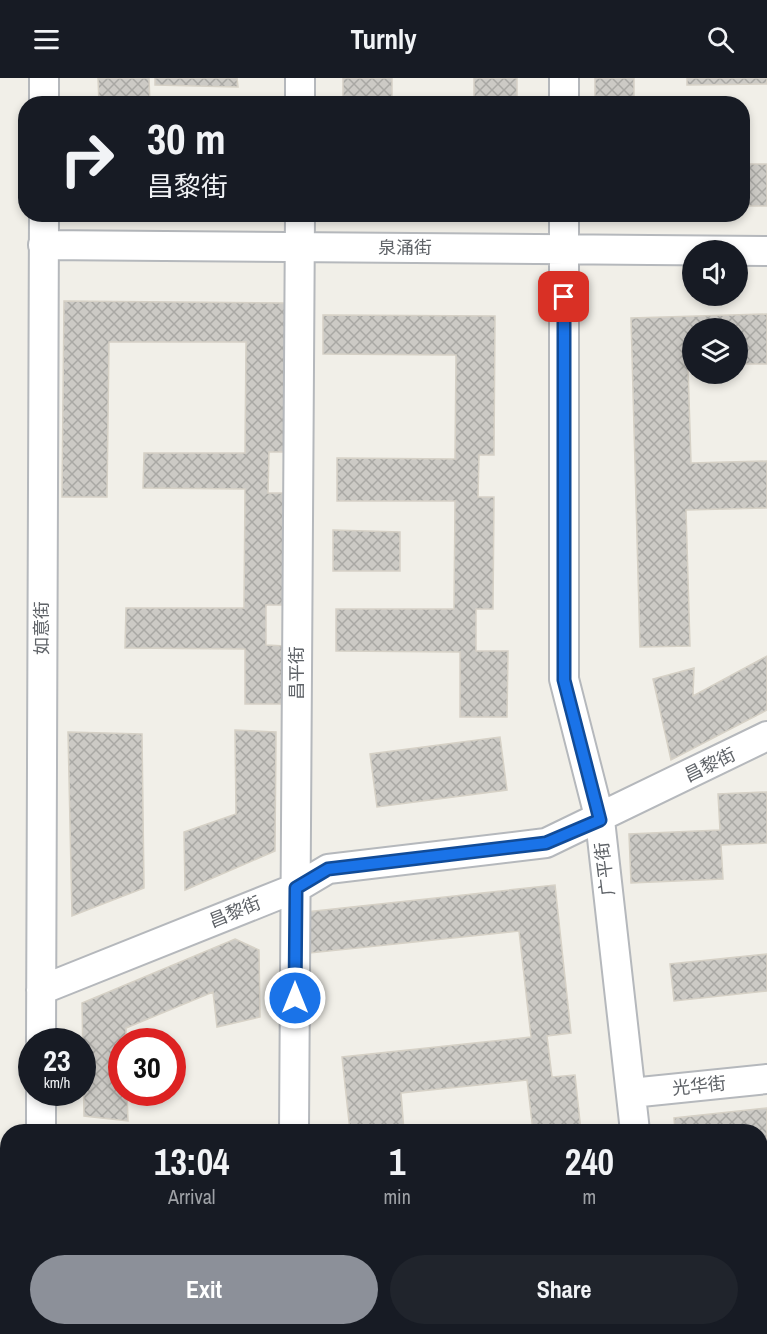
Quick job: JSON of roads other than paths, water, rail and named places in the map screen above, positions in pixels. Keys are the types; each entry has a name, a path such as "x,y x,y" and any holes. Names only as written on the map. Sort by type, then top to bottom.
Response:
{"street":[{"path":"44,96 45,78"},
{"path":"300,78 300,96"},
{"path":"564,78 564,96"},
{"name":"如意街","path":"41,1028 44,222"},
{"name":"昌平街","path":"294,1124 300,222"},
{"name":"广平街","path":"564,222 564,680 600,820 634,1124"},
{"name":"泉涌街","path":"44,245 767,250"},
{"name":"昌黎街","path":"41,990 296,888 328,869 546,843 600,820 767,736"},
{"name":"光华街","path":"632,1093 767,1079"},
{"path":"41,1106 41,1124"}]}
